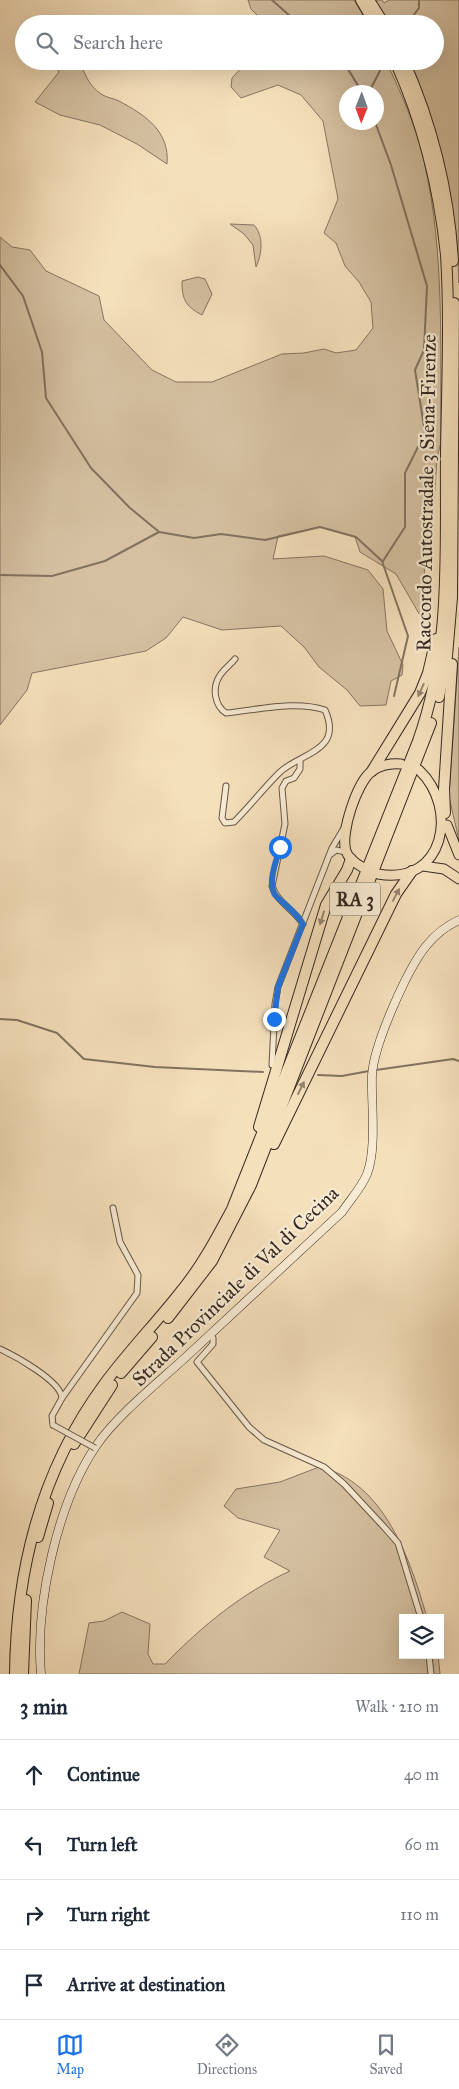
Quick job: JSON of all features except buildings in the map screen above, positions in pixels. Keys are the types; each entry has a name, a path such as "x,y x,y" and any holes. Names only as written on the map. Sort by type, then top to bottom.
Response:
{"highway":[{"path":"360,0 369,15"},
{"path":"369,0 378,15"},
{"name":"Raccordo Autostradale 3 Siena-Firenze","path":"15,1674 20,1593 29,1545 43,1496 54,1470 83,1414 106,1381 144,1337 199,1267 232,1209 421,731 435,684 443,632 446,564 448,280 436,184 424,136 398,70"},
{"name":"Raccordo Autostradale 3 Siena-Firenze","path":"23,1674 27,1594 34,1555 46,1507 62,1469 88,1419 107,1391 186,1297 216,1254 258,1167 429,730 443,680 452,597 454,282 452,241 446,199 433,140 407,70"},
{"path":"372,771 415,703 431,662 439,616 441,470 446,452"},
{"path":"446,817 444,789 458,581 458,502 454,487"},
{"path":"144,1337 149,1322 206,1250 230,1203 262,1119 326,905 347,870 348,855"},
{"path":"186,1297 206,1280 230,1239 285,1120 396,894 412,872"}],"main road":[{"path":"362,867 348,855 344,839 346,825 365,779 372,771 389,764 402,764"},
{"path":"419,770 437,790 459,854"},
{"path":"378,874 393,875 412,872 434,856 441,845 446,817"},
{"path":"422,866 444,869 459,879"},
{"name":"Strada Provinciale di Val di Cecina","path":"41,1674 39,1652 42,1618 58,1533 73,1488 95,1448 114,1426 209,1335 342,1212 358,1190 367,1174 371,1153 372,1073 376,1052 418,958 435,937 456,922 459,916"}],"street":[{"path":"226,786 222,818 224,823 234,822 280,772 320,748 329,734 330,720 325,710 314,706 294,706 226,713 219,709 215,700 218,678 235,659"},
{"path":"300,761 300,769 294,778 286,780 282,788 285,824 272,886 275,895 296,912 303,924"},
{"path":"272,1066 276,997 330,855 346,825"},
{"path":"330,855 336,850 348,855"},
{"path":"95,1448 53,1425 52,1416 62,1398 137,1293 138,1275 120,1242 113,1208"},
{"path":"209,1335 213,1338 212,1344 197,1362 249,1427 264,1440 324,1468 344,1484 398,1543 420,1614"},
{"path":"0,1349 16,1356 52,1382 60,1390 62,1398"},
{"path":"429,1659 431,1674"}],"shaded area":[{"path":"248,0 354,0 363,15 257,15 251,9"},
{"path":"375,0 382,0 384,3 389,0 459,0 459,283 457,243 448,186 412,70 444,70 444,15 384,15"},
{"path":"58,70 83,70 93,87 101,94 119,101 146,118 160,133 167,152 167,164 137,144 100,125 60,115 35,102 59,72"},
{"path":"240,70 390,70 408,110 421,148 431,196 438,266 441,336 441,442 437,458 434,503 423,513 425,599 421,617 396,574 360,552 355,537 320,527 278,536 273,559 324,556 368,570 383,589 387,631 403,665 402,675 391,681 386,705 360,706 347,690 319,667 304,647 281,626 222,630 183,617 166,638 146,651 32,673 27,690 0,725 0,237 12,247 30,250 46,271 99,296 104,320 152,370 176,382 212,382 282,354 304,353 324,349 336,353 356,350 373,328 371,302 359,282 345,266 336,243 324,233 338,199 323,121 301,95 278,85 241,98 231,87 232,78"},
{"path":"230,224 254,225 257,229 261,245 256,267 253,245 244,234"},
{"path":"198,277 205,279 212,294 202,315 188,305 182,287 182,281"},
{"path":"459,647 459,840 449,797"},
{"path":"319,1467 342,1475 361,1488 378,1506 403,1549 413,1572 426,1614 399,1614 399,1659 438,1659 440,1674 79,1674 89,1623 104,1621 122,1612 150,1624 148,1654 153,1664 165,1664 223,1611 255,1589 290,1571 264,1557 280,1530 238,1518 224,1506 236,1489 280,1482"}],"waterway":[{"path":"272,0 289,15"},
{"path":"414,15 419,8 419,0"},
{"path":"349,70 358,85"},
{"path":"373,85 380,70"},
{"path":"378,130 391,165 427,286 424,350 415,370 425,433 405,473 405,527 383,561"},
{"path":"0,265 23,296 42,352 46,398 91,468 130,508 158,531"},
{"path":"0,575 52,576 105,561 159,532 194,538 221,534 265,540 320,527 356,537 382,561 408,636 394,696"},
{"path":"0,1019 17,1020 57,1033 84,1059 155,1067 263,1072"},
{"path":"376,1070 453,1059 459,1061"},
{"path":"318,1075 342,1076 369,1071"}],"route":[{"path":"274,1019 278,987 303,924 296,912 275,895 272,886 273,873 280,847"}]}
